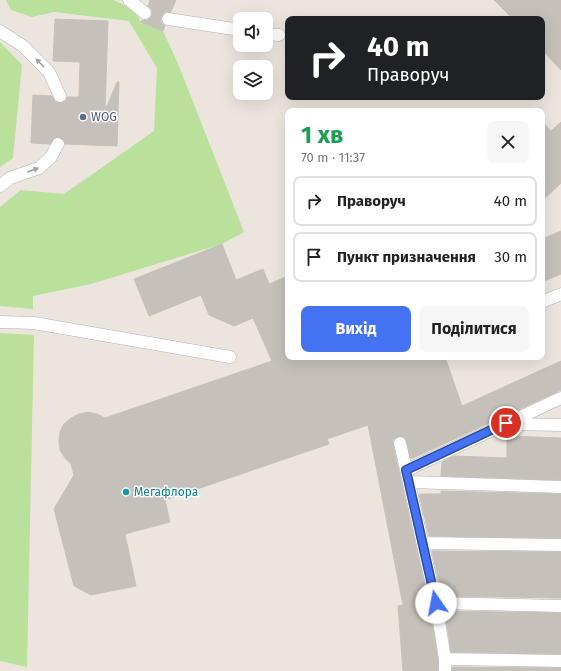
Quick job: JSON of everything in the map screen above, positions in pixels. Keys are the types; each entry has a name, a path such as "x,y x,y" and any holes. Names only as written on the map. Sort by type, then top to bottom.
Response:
{"lane":[{"path":"129,0 145,13"},
{"path":"168,19 233,29"},
{"path":"0,31 23,46 49,72 60,96"},
{"path":"273,35 279,35"},
{"path":"0,186 10,178 39,168 51,157 58,144"},
{"path":"545,301 561,294"},
{"path":"0,322 34,324 230,357"},
{"path":"406,470 561,398"},
{"path":"506,423 561,426"},
{"path":"400,444 424,543 436,603 445,665 561,661"},
{"path":"410,482 561,487"},
{"path":"424,543 561,545"},
{"path":"436,603 561,606"}],"green space":[{"path":"6,0 113,0 134,9 141,22 163,31 179,66 244,232 222,244 91,284 33,296 33,309 0,306 0,207 21,190 64,194 154,131 157,68 129,21 54,12 32,17 11,10"},
{"path":"0,42 22,65 13,158 0,167"},
{"path":"0,333 34,335 27,667 0,661"}],"building":[{"path":"150,0 176,0 171,12 165,12 161,17 161,22 165,26 163,31 141,22 142,20 148,20 152,15 152,10 148,6"},
{"path":"494,0 561,0 561,70 545,53 545,16 510,16"},
{"path":"55,19 108,21 105,111 117,82 119,82 117,146 65,144 64,140 58,137 54,138 50,144 31,143 33,95 52,96 55,102 60,103 66,101 67,97 79,97 80,62 53,61"},
{"path":"561,122 561,183 545,198 545,124 551,131"},
{"path":"561,231 561,274 545,281 545,238"},
{"name":"Мегафлора","path":"222,244 236,280 263,269 269,284 285,277 285,360 446,360 462,406 561,361 561,390 411,459 405,438 399,436 393,440 429,604 438,660 438,671 403,671 398,606 403,605 368,425 327,439 329,444 165,500 170,522 125,534 136,586 91,595 74,586 54,509 74,475 71,464 60,450 60,432 64,424 79,414 88,412 105,418 272,361 253,318 234,326 209,315 201,295 149,316 134,279"},
{"path":"507,436 561,438 561,480 441,476 442,462 454,456 507,458"},
{"path":"441,491 561,494 561,538 429,536 419,494 441,494"},
{"path":"432,551 561,552 561,598 442,596"},
{"path":"445,611 561,613 561,654 451,652"},
{"path":"452,667 561,668 561,671 452,671"}],"place":[{"name":"WOG","path":"83,117"},
{"name":"Мегафлора","path":"126,492"}],"route":[{"path":"436,603 424,543 406,470 506,423"}]}
